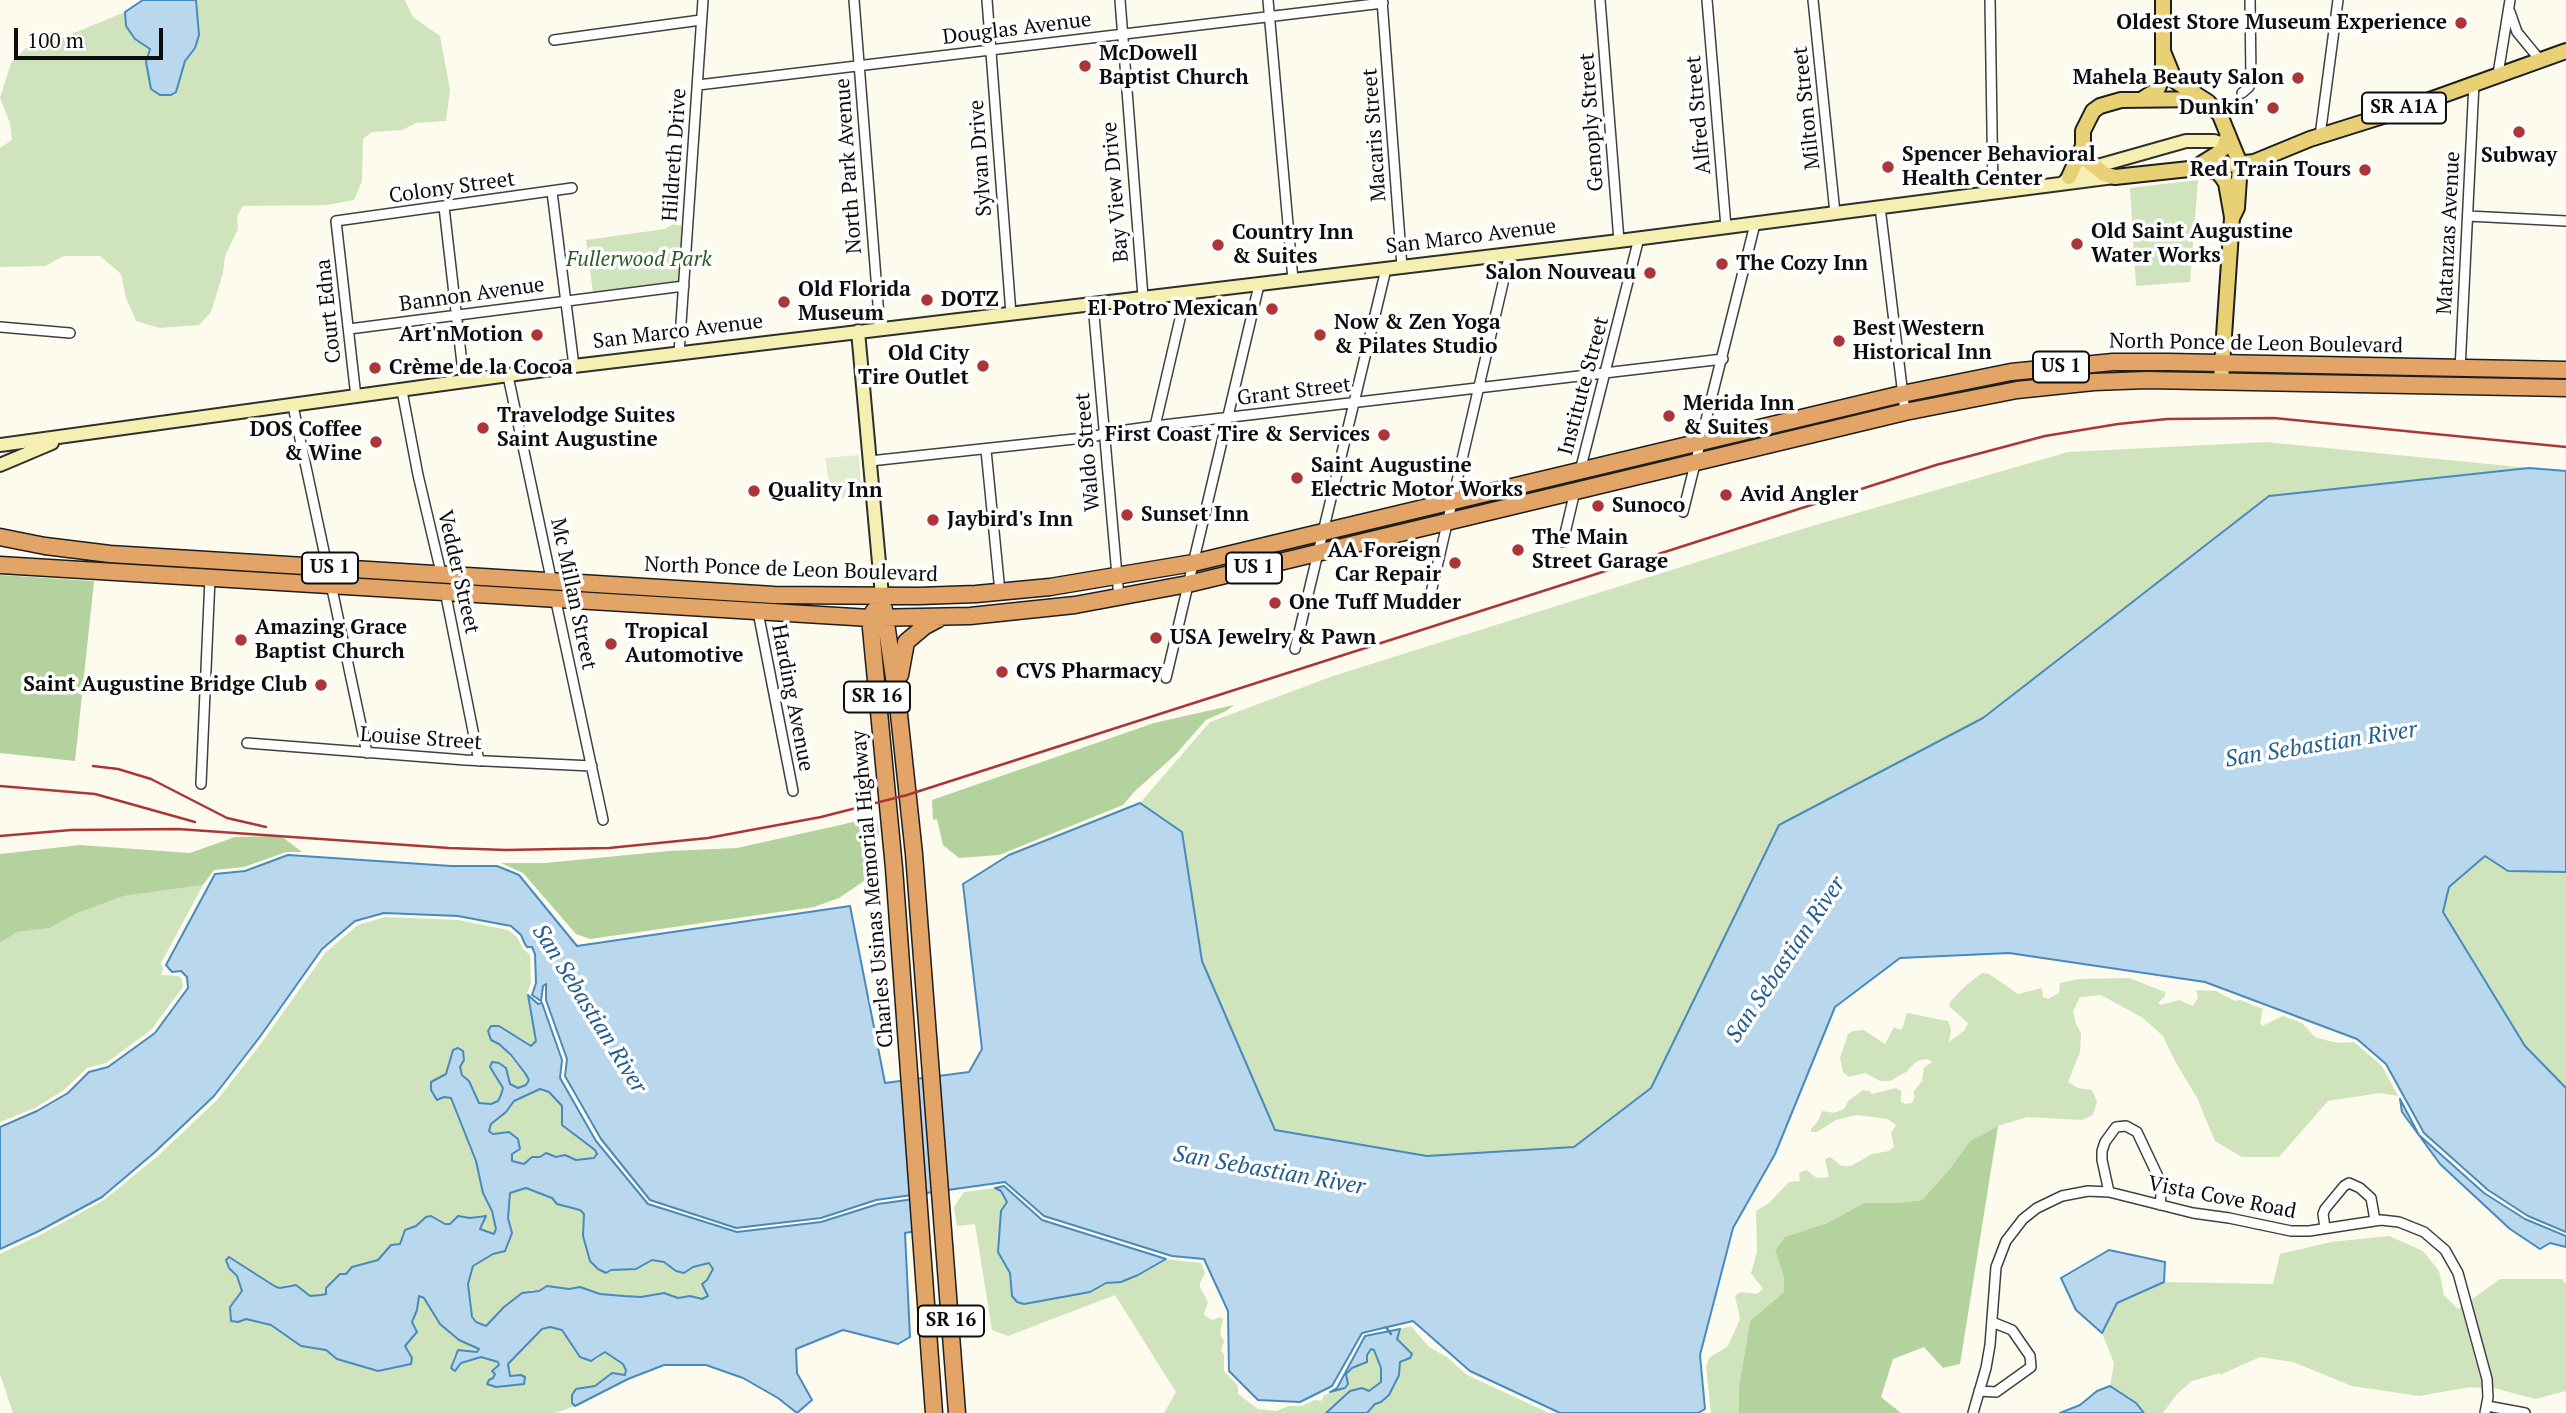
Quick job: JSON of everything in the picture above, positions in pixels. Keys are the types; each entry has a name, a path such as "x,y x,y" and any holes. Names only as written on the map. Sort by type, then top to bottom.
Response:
{"highway":[{"name":"North Ponce de Leon Boulevard","path":"4,535 110,554 775,595 882,596 1000,592 1117,577 1193,563 1902,394 1989,376 2113,362 2566,370"},
{"name":"North Ponce de Leon Boulevard","path":"0,565 758,612 878,618 944,617 1058,607 1188,584 1954,400 2044,387 2119,380 2221,380 2566,388"},
{"path":"878,618 882,596"},
{"path":"898,705 900,664 906,642 925,626 944,617"},
{"name":"Charles Usinas Memorial Highway","path":"878,618 898,705 914,854 957,1413"},
{"name":"Charles Usinas Memorial Highway","path":"878,618 934,1413"}],"main road":[{"path":"2144,99 2153,94 2160,85 2164,54 2163,0"},
{"name":"San Marco Avenue","path":"0,444 574,366 1619,241 1993,193 2065,181 2254,162 2275,152 2566,51"},
{"path":"2164,54 2175,81 2214,106 2220,115 2229,143 2240,164 2237,208 2232,218"},
{"path":"2115,177 2094,167 2088,161 2083,146 2083,131 2093,111 2111,102 2203,99"},
{"path":"2065,181 2094,167 2186,141 2229,143 2252,153 2275,152"},
{"path":"2197,167 2217,155 2229,143"},
{"path":"2065,181 2083,146"},
{"path":"2197,167 2222,177 2226,183 2232,218 2221,380"},
{"path":"858,331 882,596"},
{"name":"San Marco Avenue","path":"0,465 72,435"}],"street":[{"name":"Hildreth Drive","path":"679,353 703,0"},
{"name":"North Park Avenue","path":"853,0 880,329"},
{"name":"Sylvan Drive","path":"987,0 1011,314"},
{"name":"Bay View Drive","path":"1120,0 1143,297"},
{"path":"1268,0 1293,281"},
{"name":"Genoply Street","path":"1600,0 1619,241"},
{"name":"Alfred Street","path":"1707,0 1726,227"},
{"name":"Milton Street","path":"1813,0 1835,213"},
{"path":"1990,0 1993,193"},
{"path":"2242,93 2249,87 2251,78 2250,0"},
{"path":"2320,136 2339,0"},
{"name":"Douglas Avenue","path":"698,85 1383,2"},
{"name":"Macaris Street","path":"1383,2 1402,267"},
{"path":"2510,5 2517,32 2540,60"},
{"path":"2498,74 2510,5"},
{"path":"554,40 701,20"},
{"name":"Matanzas Avenue","path":"2459,386 2474,83"},
{"name":"Colony Street","path":"336,221 572,188"},
{"path":"552,192 574,366"},
{"path":"444,207 464,381"},
{"path":"1880,207 1905,412"},
{"path":"2468,216 2566,221"},
{"name":"Court Edna","path":"336,221 356,397"},
{"path":"1683,512 1755,224"},
{"name":"Institute Street","path":"1563,542 1639,238"},
{"path":"1430,597 1510,253"},
{"path":"1295,649 1385,269"},
{"path":"1166,678 1259,285"},
{"name":"Bannon Avenue","path":"349,329 684,286"},
{"path":"1155,426 1186,293"},
{"name":"Waldo Street","path":"1093,304 1119,598"},
{"path":"0,327 71,333"},
{"name":"Grant Street","path":"870,461 986,450 1093,437 1155,426 1723,359"},
{"name":"Mc Millan Street","path":"508,376 603,820"},
{"name":"Vedder Street","path":"402,391 480,761"},
{"path":"293,406 367,753"},
{"path":"986,450 1000,592"},
{"path":"201,784 210,578"},
{"name":"Harding Avenue","path":"758,612 793,791"},
{"name":"Louise Street","path":"247,743 480,761 592,766"},
{"path":"2109,1192 2102,1151 2116,1127 2126,1126 2137,1132 2162,1185 2160,1205"},
{"path":"2325,1228 2325,1209 2349,1183 2371,1198 2375,1220"},
{"name":"Vista Cove Road","path":"1973,1413 1986,1368 1994,1277 2006,1241 2023,1219 2037,1208 2062,1196 2079,1192 2109,1192 2291,1231 2375,1220 2399,1222 2424,1232 2439,1243 2455,1265 2487,1379 2486,1409"},
{"path":"1979,1391 1996,1392 2031,1367 2030,1356 2012,1330 1992,1322"},
{"path":"2486,1409 2525,1413"}],"green space":[{"path":"196,0 405,0 413,17 440,36 450,90 446,121 416,123 402,130 372,132 363,139 362,181 354,200 327,205 243,206 237,216 238,229 225,256 223,273 211,312 199,325 160,328 136,321 126,298 121,274 100,256 64,256 45,266 0,267 0,148 12,140 10,123 0,98 11,63 26,48 50,43 125,12 126,26 135,39 150,49 146,62 185,61 195,48 199,35"},
{"path":"2198,180 2190,282 2136,286 2130,188"},
{"name":"Fullerwood Park","path":"673,224 683,226 678,281 593,292 586,240 665,229"},
{"path":"2266,442 2529,468 2269,496 1983,718 1779,824 1651,1088 1574,1147 1427,1156 1275,1130 1202,961 1182,832 1140,803 1210,722 1333,676 1812,526 2068,452"},
{"path":"859,455 859,496 832,499 825,458"},
{"path":"0,575 94,581 75,761 0,753"},
{"path":"1234,705 1206,720 1175,755 1123,805 999,855 959,858 943,845 937,819 933,820 932,800 1154,723"},
{"path":"876,817 879,835 873,837 864,881 839,898 814,907 590,939 576,934 523,873 501,863 545,863 669,851 737,848"},
{"path":"281,836 302,852 286,852 244,867 214,870 203,885 124,896 75,914 50,928 17,932 0,943 0,854 80,845 190,853 235,837"},
{"path":"2485,856 2508,871 2566,872 2566,1088 2525,1046 2443,912 2449,887"},
{"path":"203,885 161,963 161,975 179,976 183,987 151,1030 106,1063 87,1068 64,1090 35,1108 0,1122 0,943 17,932 50,928 75,914 124,896"},
{"path":"385,917 458,920 508,930 517,937 523,949 530,955 531,983 527,993 536,1041 531,1047 499,1026 499,1044 525,1073 529,1080 526,1085 518,1088 510,1084 503,1088 498,1101 484,1105 479,1103 469,1081 451,1058 446,1074 431,1083 433,1095 451,1098 476,1161 483,1193 492,1211 496,1229 494,1234 480,1230 482,1215 445,1224 426,1217 405,1231 400,1244 391,1245 378,1260 352,1267 346,1274 340,1274 326,1294 321,1295 310,1296 301,1288 290,1284 276,1287 234,1260 233,1273 241,1282 242,1291 230,1307 241,1320 254,1320 271,1325 326,1350 337,1359 378,1371 411,1363 405,1346 415,1336 412,1322 417,1310 418,1295 424,1298 440,1324 459,1340 479,1349 478,1352 455,1354 452,1363 455,1371 461,1363 482,1357 498,1362 493,1385 524,1384 510,1376 508,1364 542,1329 550,1327 562,1330 574,1346 596,1360 605,1352 611,1355 623,1364 625,1375 618,1374 609,1378 572,1403 575,1406 555,1413 13,1413 0,1374 0,1254 104,1200 159,1155 218,1099 326,952 358,925"},
{"path":"1982,973 1989,974 2018,994 2042,988 2043,997 2048,999 2059,993 2060,983 2079,979 2129,978 2165,992 2165,996 2158,1003 2161,1005 2179,1000 2193,1006 2198,998 2196,990 2216,991 2235,1001 2240,1000 2263,1009 2260,1023 2262,1026 2283,1016 2302,1023 2315,1037 2338,1043 2354,1042 2382,1066 2398,1096 2380,1093 2328,1101 2279,1157 2242,1157 2215,1141 2197,1098 2163,1036 2143,1018 2101,995 2080,997 2073,1011 2081,1033 2080,1052 2068,1082 2078,1088 2092,1090 2097,1101 2093,1115 2082,1120 2027,1117 1998,1126 1970,1141 1922,1200 1864,1203 1827,1223 1785,1237 1775,1250 1784,1277 1784,1292 1750,1321 1739,1386 1739,1413 1711,1413 1706,1367 1709,1358 1728,1346 1737,1326 1740,1318 1735,1296 1741,1292 1757,1294 1763,1289 1751,1273 1757,1252 1756,1211 1769,1203 1789,1182 1800,1181 1799,1173 1806,1170 1817,1178 1829,1177 1825,1159 1830,1157 1842,1166 1851,1166 1872,1154 1889,1151 1894,1147 1891,1133 1896,1125 1888,1119 1857,1115 1836,1120 1817,1132 1811,1132 1811,1129 1822,1111 1834,1113 1844,1109 1849,1100 1863,1090 1872,1094 1896,1088 1901,1091 1901,1102 1912,1103 1915,1096 1913,1092 1922,1081 1924,1068 1932,1062 1927,1059 1917,1061 1906,1072 1890,1081 1880,1081 1865,1073 1849,1077 1843,1072 1840,1058 1848,1034 1864,1030 1885,1044 1894,1027 1900,1030 1903,1027 1907,1013 1948,1021 1951,1029 1949,1042 1965,1030 1968,1023 1950,1007 1950,1002"},
{"path":"540,1089 549,1092 562,1106 573,1133 597,1153 594,1158 576,1160 565,1155 556,1157 550,1154 532,1157 524,1164 512,1161 512,1154 516,1151 504,1132 499,1134 489,1131 491,1124 506,1112 514,1101"},
{"path":"1998,1126 1960,1364 1943,1368 1924,1347 1893,1359 1881,1397 1901,1413 1739,1413 1739,1386 1750,1321 1784,1292 1784,1277 1775,1250 1785,1237 1827,1223 1864,1203 1922,1200 1970,1141"},
{"path":"526,1188 552,1198 557,1204 580,1210 584,1214 583,1236 611,1270 636,1269 652,1260 664,1262 676,1271 684,1273 709,1262 713,1269 704,1281 708,1296 702,1299 690,1296 678,1298 664,1293 641,1297 624,1296 600,1294 580,1287 569,1289 547,1286 539,1291 531,1290 504,1307 486,1327 476,1322 472,1317 468,1284 473,1265 499,1252 511,1227 508,1218 510,1193"},
{"path":"995,1188 1001,1191 1007,1202 1001,1212 998,1252 1010,1273 1012,1296 1024,1304 1090,1292 1106,1283 1138,1275 1166,1259 1201,1263 1205,1273 1200,1287 1208,1302 1204,1315 1212,1320 1220,1317 1223,1319 1220,1334 1224,1341 1221,1351 1224,1354 1224,1371 1238,1386 1238,1394 1258,1409 1276,1411 1289,1406 1302,1406 1314,1400 1321,1401 1324,1395 1344,1388 1346,1374 1352,1368 1365,1364 1370,1349 1374,1350 1380,1368 1381,1382 1369,1391 1350,1391 1326,1413 1164,1413 1176,1392 1115,1295 1008,1336 992,1330 975,1224 957,1226 954,1207 964,1192"},
{"path":"2389,1236 2423,1251 2439,1271 2444,1295 2458,1309 2461,1307 2483,1388 2470,1387 2419,1396 2352,1386 2293,1362 2260,1357 2220,1375 2192,1381 2177,1394 2163,1413 2144,1413 2136,1403 2110,1386 2114,1363 2102,1333 2117,1303 2164,1282 2273,1284 2280,1254 2331,1242"},
{"path":"2500,1279 2562,1279 2566,1284 2566,1391 2535,1399 2494,1388 2471,1300"},
{"path":"1411,1326 1429,1347 1447,1357 1467,1375 1549,1413 1367,1413 1375,1404 1381,1402 1399,1375 1400,1362 1412,1354 1397,1339 1400,1329"}],"water":[{"path":"143,0 196,0 199,35 195,48 185,61 176,92 171,95 160,95 151,89 146,62 150,49 135,39 126,26 125,12"},
{"name":"San Sebastian River","path":"2529,468 2566,471 2566,872 2508,871 2485,856 2449,887 2443,912 2525,1046 2566,1088 2566,1232 2528,1216 2488,1190 2424,1133 2386,1064 2357,1039 2205,982 2009,953 1900,958 1835,1007 1775,1154 1733,1228 1700,1355 1705,1409 1698,1413 1560,1413 1470,1371 1413,1321 1362,1333 1332,1386 1300,1402 1258,1400 1229,1371 1228,1311 1204,1259 1172,1256 1044,1216 1005,1182 876,1200 821,1218 736,1228 650,1200 601,1139 565,1076 567,1059 546,1000 546,984 543,986 541,1001 532,995 536,983 535,954 532,947 527,947 521,935 511,926 458,916 384,913 355,921 322,949 214,1096 155,1152 102,1197 0,1249 0,1127 37,1111 68,1093 89,1072 108,1067 155,1033 188,988 187,977 181,971 172,972 166,965 215,874 245,871 288,855 451,866 497,866 519,875 577,946 850,906 885,1083 969,1072 982,1049 963,884 1009,855 1140,803 1182,832 1202,961 1275,1130 1427,1156 1574,1147 1651,1088 1779,825 1983,718 2269,496"},
{"path":"528,995 538,1004 542,1003 562,1060 560,1078 596,1141 648,1204 737,1232 821,1222 878,1204 914,1199 916,1231 905,1233 910,1337 898,1344 843,1330 796,1349 797,1373 812,1400 797,1413 778,1398 743,1378 706,1365 664,1365 628,1379 575,1406 572,1403 572,1395 576,1389 595,1386 612,1373 625,1375 626,1370 623,1364 605,1352 591,1361 580,1357 562,1330 550,1327 542,1329 508,1364 510,1376 525,1377 524,1384 496,1387 487,1384 495,1374 492,1371 499,1365 498,1362 481,1357 461,1363 455,1371 451,1368 458,1350 477,1352 479,1349 459,1340 440,1324 424,1298 419,1296 412,1322 417,1332 405,1346 412,1358 411,1364 378,1371 337,1359 326,1350 301,1346 271,1325 246,1319 231,1321 230,1307 242,1291 237,1276 229,1268 226,1260 229,1257 276,1287 296,1285 310,1296 326,1294 326,1288 352,1267 378,1260 391,1245 400,1244 405,1230 416,1226 426,1217 431,1216 450,1224 458,1216 486,1216 480,1229 494,1234 496,1229 492,1211 483,1193 476,1161 451,1098 437,1100 431,1090 431,1082 446,1074 453,1050 458,1048 463,1051 464,1060 460,1067 462,1075 469,1081 479,1103 491,1104 498,1101 503,1088 490,1067 492,1062 506,1068 510,1084 518,1088 526,1085 529,1080 511,1055 491,1040 488,1031 491,1026 499,1026 531,1046 536,1041","holes":["540,1089 549,1092 562,1106 562,1125 595,1150 597,1154 594,1158 576,1160 565,1155 556,1157 546,1153 540,1157 532,1157 524,1164 512,1161 512,1154 520,1149 518,1139 509,1132 493,1134 489,1131 491,1124 506,1112 514,1101","526,1188 584,1214 583,1236 590,1261 598,1269 606,1273 611,1270 636,1269 652,1260 664,1262 676,1271 684,1273 693,1267 709,1263 713,1269 702,1284 708,1296 702,1299 690,1296 678,1298 664,1293 641,1297 624,1296 600,1294 580,1287 569,1289 547,1286 539,1291 522,1293 486,1326 476,1322 472,1317 468,1284 473,1266 493,1254 505,1251 512,1233 508,1218 510,1193"]},
{"path":"2400,1099 2419,1135 2484,1193 2525,1219 2566,1236 2566,1247 2550,1243 2540,1249 2510,1229 2440,1164 2402,1112"},
{"path":"1004,1186 1042,1220 1166,1259 1138,1275 1121,1282 1106,1283 1090,1292 1024,1304 1017,1302 1012,1296 1010,1273 998,1252 1001,1211 1007,1202 1001,1191 995,1188"},
{"path":"2109,1250 2165,1262 2164,1282 2117,1303 2102,1333 2076,1310 2061,1278"},
{"path":"1400,1329 1397,1339 1412,1354 1410,1358 1400,1362 1399,1375 1389,1395 1367,1413 1326,1413 1350,1391 1362,1388 1369,1391 1381,1382 1381,1368 1374,1350 1371,1349 1367,1362 1352,1368 1346,1374 1348,1384 1345,1388 1330,1392 1337,1388 1365,1336"},
{"path":"2110,1386 2136,1403 2144,1413 2060,1413 2080,1405 2097,1391"}],"waterway":[{"path":"1386,1327 1391,1334"}],"railway":[{"path":"0,836 71,830 178,829 506,850 609,848 708,838 821,817 907,795 1936,465 2045,436 2167,419 2274,418 2566,447"},
{"path":"93,766 118,769 151,779 227,818 266,827"},
{"path":"0,786 95,794 195,822"}],"place":[{"name":"Oldest Store Museum Experience","path":"2461,23"},
{"name":"McDowell Baptist Church","path":"1085,66"},
{"name":"Mahela Beauty Salon","path":"2298,78"},
{"name":"Dunkin'","path":"2273,108"},
{"name":"Subway","path":"2519,132"},
{"name":"Spencer Behavioral Health Center","path":"1888,167"},
{"name":"Red Train Tours","path":"2365,170"},
{"name":"Old Saint Augustine Water Works","path":"2077,244"},
{"name":"Country Inn & Suites","path":"1218,245"},
{"name":"The Cozy Inn","path":"1722,264"},
{"name":"Salon Nouveau","path":"1650,273"},
{"name":"DOTZ","path":"927,300"},
{"name":"Old Florida Museum","path":"784,302"},
{"name":"El Potro Mexican","path":"1272,309"},
{"name":"Art'nMotion","path":"537,335"},
{"name":"Now & Zen Yoga & Pilates Studio","path":"1320,335"},
{"name":"Best Western Historical Inn","path":"1839,341"},
{"name":"Old City Tire Outlet","path":"983,366"},
{"name":"Crème de la Cocoa","path":"375,368"},
{"name":"Merida Inn & Suites","path":"1669,416"},
{"name":"Travelodge Suites Saint Augustine","path":"483,428"},
{"name":"First Coast Tire & Services","path":"1384,435"},
{"name":"DOS Coffee & Wine","path":"376,442"},
{"name":"Saint Augustine Electric Motor Works","path":"1297,478"},
{"name":"Quality Inn","path":"754,491"},
{"name":"Avid Angler","path":"1726,495"},
{"name":"Sunoco","path":"1598,506"},
{"name":"Sunset Inn","path":"1127,515"},
{"name":"Jaybird's Inn","path":"933,520"},
{"name":"The Main Street Garage","path":"1518,550"},
{"name":"AA Foreign Car Repair","path":"1455,563"},
{"name":"One Tuff Mudder","path":"1275,603"},
{"name":"USA Jewelry & Pawn","path":"1156,638"},
{"name":"Amazing Grace Baptist Church","path":"241,640"},
{"name":"Tropical Automotive","path":"611,644"},
{"name":"CVS Pharmacy","path":"1002,672"},
{"name":"Saint Augustine Bridge Club","path":"321,685"}]}
